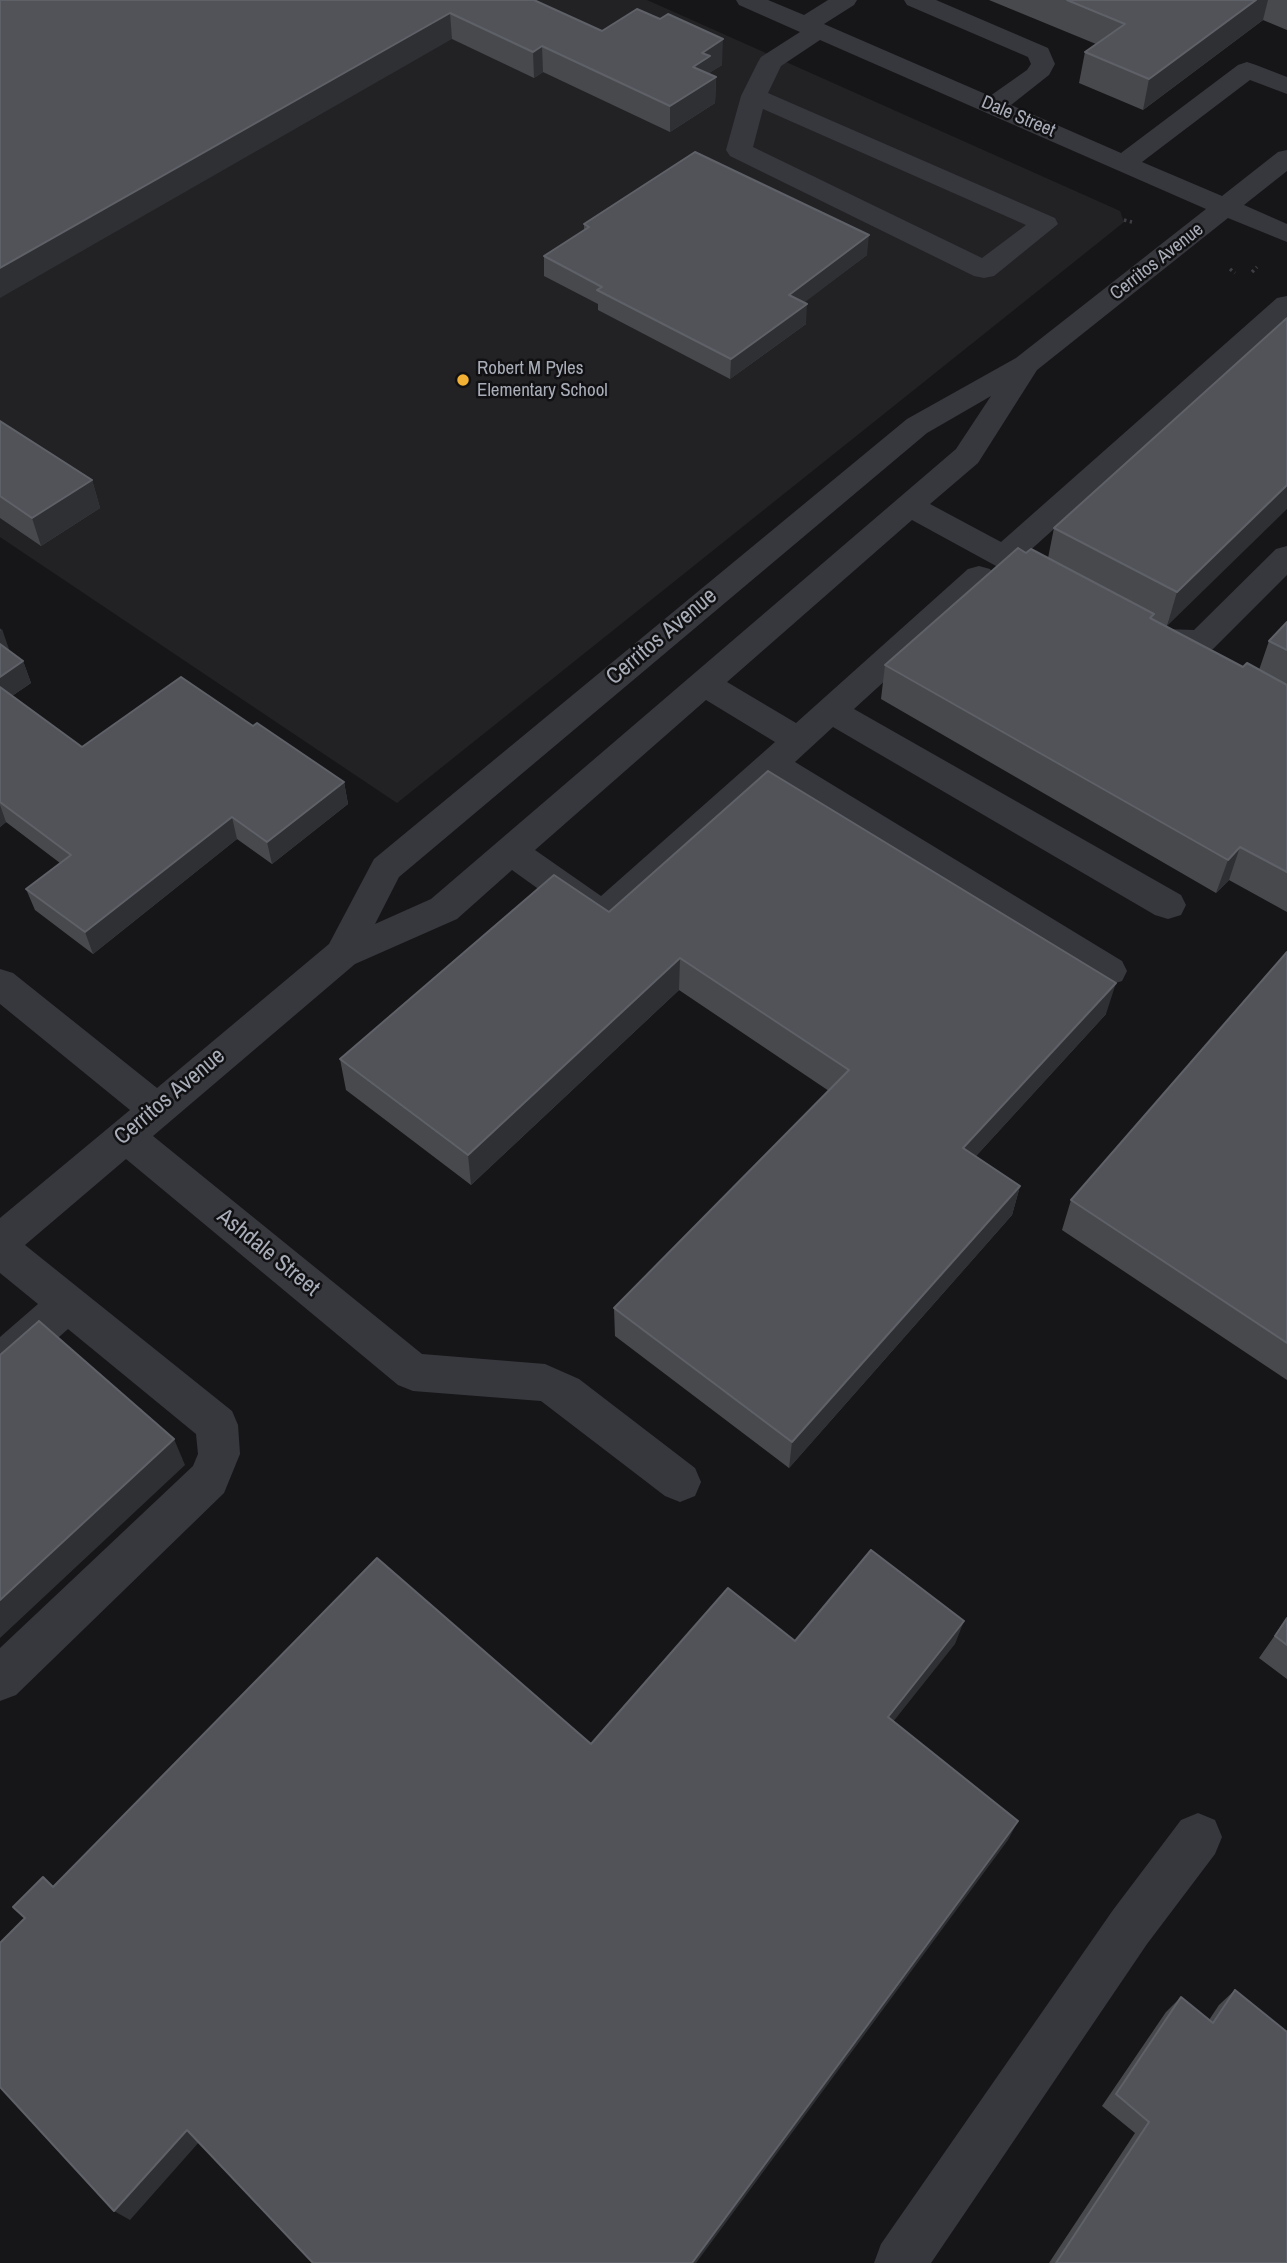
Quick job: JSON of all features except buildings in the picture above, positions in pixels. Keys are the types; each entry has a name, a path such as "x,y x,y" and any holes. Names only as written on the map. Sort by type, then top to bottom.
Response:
{"street":[{"path":"754,96 1045,224 984,270 738,150 754,96 770,62 845,0"},
{"path":"916,0 1039,53 1043,64 1036,75 992,106"},
{"name":"Dale Street","path":"760,2 812,28 1287,234"},
{"path":"1124,163 1247,71 1287,86"},
{"name":"Cerritos Avenue","path":"342,954 386,867 917,426 1026,364 1287,158"},
{"path":"1004,557 1287,304"},
{"name":"Cerritos Avenue","path":"0,1242 342,954 444,909 967,456 1026,364"},
{"path":"909,506 1076,595"},
{"path":"1160,640 1202,641 1287,556"},
{"path":"510,851 603,916 979,577"},
{"path":"1124,621 1217,671"},
{"path":"704,683 798,740"},
{"path":"831,711 1168,905"},
{"path":"771,764 1109,971"},
{"path":"0,983 156,1109"},
{"name":"Ashdale Street","path":"124,1135 413,1371 545,1383 564,1392 680,1482"},
{"path":"0,1249 216,1425 219,1454 209,1479 0,1679"},
{"path":"0,1363 69,1303"},
{"path":"900,2263 1130,1927 1198,1837"}],"path":[{"path":"1124,220 1132,222"},
{"path":"1252,272 1257,267"},
{"path":"1230,269 1235,273"}],"shaded area":[{"name":"Robert M Pyles Elementary School","path":"177,0 647,0 1120,211 1124,222 397,803 0,537 0,94"}],"place":[{"name":"Robert M Pyles Elementary School","path":"463,380"}]}
